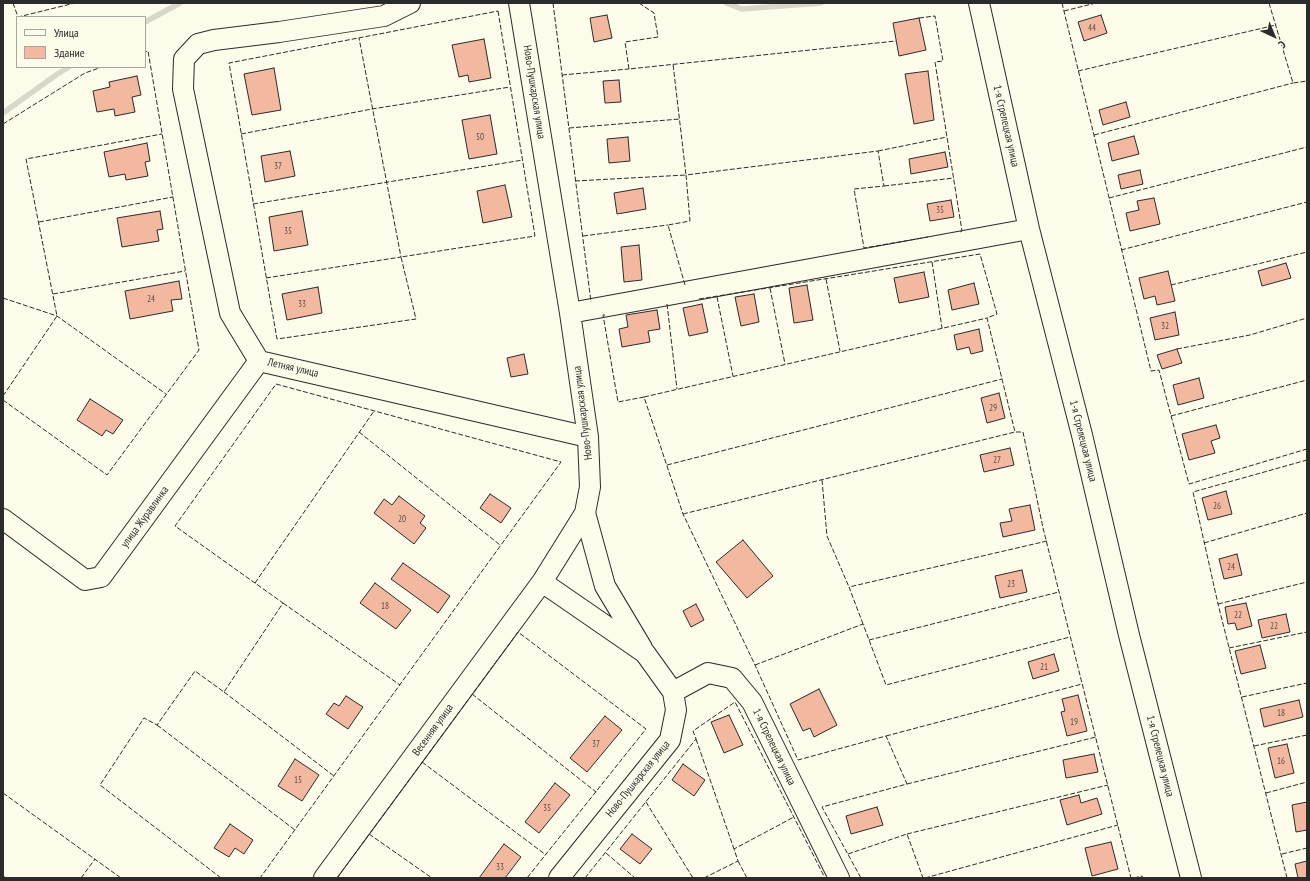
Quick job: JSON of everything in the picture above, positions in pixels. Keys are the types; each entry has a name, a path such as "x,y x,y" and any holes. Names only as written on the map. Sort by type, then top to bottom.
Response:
{"street":[{"name":"Летняя улица","path":"410,3 384,16 214,40 198,44 184,59 183,89 230,314 258,361 588,437"},
{"name":"Ново-Пушкарская улица","path":"519,3 570,313 588,437 590,487 585,513 542,582 645,653 673,692 676,710 670,740 559,878"},
{"name":"1-я Стрелецкая улица","path":"979,3 1029,229 1082,435 1129,635 1191,878"},
{"path":"570,313 1029,229"},
{"name":"улица Журавлинка","path":"3,519 85,580 101,577 258,361"},
{"path":"585,513 605,586 645,653"},
{"name":"Весенняя улица","path":"324,878 542,582"},
{"name":"1-я Стрелецкая улица","path":"673,692 708,674 732,678 752,702 839,878"}],"building":[{"path":"607,15 612,38 594,42 590,18"},
{"path":"1101,15 1107,33 1084,41 1078,22"},
{"path":"919,18 926,50 899,56 893,23"},
{"path":"484,39 491,78 469,82 468,75 459,77 452,45"},
{"path":"274,68 281,110 252,115 244,74"},
{"path":"928,71 934,120 914,124 905,74"},
{"path":"137,76 141,95 132,97 135,112 115,116 114,109 97,112 93,91 110,87 109,82"},
{"path":"619,80 621,102 605,103 603,81"},
{"path":"1126,102 1130,117 1103,125 1099,110"},
{"path":"490,115 497,154 469,159 462,120"},
{"path":"1134,136 1139,154 1112,161 1108,143"},
{"path":"628,137 630,161 609,163 607,139"},
{"path":"147,143 150,161 145,162 148,176 126,180 125,174 109,177 104,152"},
{"path":"290,151 295,176 265,182 261,156"},
{"path":"945,152 948,167 911,174 909,159"},
{"path":"1140,170 1143,184 1121,189 1118,175"},
{"path":"505,185 512,217 483,223 477,191"},
{"path":"643,188 646,209 617,214 614,193"},
{"path":"1154,198 1160,224 1130,231 1126,213 1139,210 1137,201"},
{"path":"951,200 954,217 930,221 927,204"},
{"path":"160,211 163,229 157,230 159,241 122,247 117,218"},
{"path":"302,211 308,245 274,251 269,217"},
{"path":"639,245 642,280 624,282 621,247"},
{"path":"1286,263 1291,278 1262,286 1258,271"},
{"path":"1168,271 1175,301 1157,305 1155,296 1144,299 1139,278"},
{"path":"924,272 929,297 899,303 894,278"},
{"path":"179,281 182,299 171,300 173,311 130,319 125,291"},
{"path":"974,283 979,304 952,310 948,290"},
{"path":"807,285 813,320 794,323 789,288"},
{"path":"318,287 322,313 287,320 282,294"},
{"path":"754,294 759,322 741,326 735,297"},
{"path":"702,304 708,332 689,336 683,308"},
{"path":"657,310 660,329 648,331 650,342 622,347 619,329 628,327 626,315"},
{"path":"1175,312 1179,335 1155,340 1150,318"},
{"path":"979,329 983,351 971,354 969,347 957,350 954,335"},
{"path":"1177,349 1182,363 1162,369 1157,355"},
{"path":"524,354 528,374 511,377 507,358"},
{"path":"1199,378 1204,398 1178,405 1173,385"},
{"path":"999,393 1005,418 987,423 981,398"},
{"path":"90,399 123,420 113,434 106,430 102,436 77,420"},
{"path":"1216,425 1220,438 1211,441 1215,453 1189,460 1182,434"},
{"path":"1010,448 1014,465 984,472 980,455"},
{"path":"1226,491 1232,514 1208,520 1202,498"},
{"path":"490,494 511,508 501,523 480,508"},
{"path":"399,496 425,516 420,523 426,528 414,544 374,513 384,499 392,505"},
{"path":"1030,505 1035,530 1003,537 1000,523 1012,521 1009,509"},
{"path":"743,540 773,576 747,598 716,562"},
{"path":"1237,554 1242,575 1224,579 1219,559"},
{"path":"403,563 450,596 438,613 391,579"},
{"path":"1022,570 1027,592 1000,598 995,576"},
{"path":"375,583 411,610 396,629 360,603"},
{"path":"1246,603 1252,626 1237,630 1235,623 1228,624 1225,607"},
{"path":"696,604 704,620 691,627 683,611"},
{"path":"1286,614 1290,632 1262,638 1258,620"},
{"path":"1260,645 1266,668 1241,674 1235,651"},
{"path":"1054,654 1059,671 1033,679 1028,662"},
{"path":"819,689 837,725 814,737 810,728 803,731 790,704"},
{"path":"1078,695 1087,731 1067,736 1061,712 1065,711 1062,699"},
{"path":"346,696 363,707 348,729 326,714 334,703 339,706"},
{"path":"1299,700 1303,717 1264,727 1260,709"},
{"path":"729,715 743,745 724,753 711,722"},
{"path":"605,716 622,730 587,772 570,758"},
{"path":"1287,744 1294,773 1275,778 1268,748"},
{"path":"1094,754 1098,772 1066,778 1063,760"},
{"path":"295,759 319,775 302,801 278,786"},
{"path":"683,764 705,780 694,796 672,780"},
{"path":"555,783 570,795 539,833 525,822"},
{"path":"1079,795 1081,803 1097,798 1102,814 1067,825 1060,800"},
{"path":"1307,802 1307,830 1296,832 1292,805"},
{"path":"877,807 883,825 851,834 846,816"},
{"path":"230,824 253,840 244,854 235,848 229,857 214,848"},
{"path":"632,834 652,849 640,864 620,849"},
{"path":"1111,842 1118,869 1092,876 1085,848"},
{"path":"504,844 521,857 505,878 479,878"},
{"path":"1307,861 1307,878 1298,878 1295,864"}],"waterway":[{"path":"146,21 180,3"},
{"path":"726,3 742,9 821,3"},
{"path":"3,113 67,68"}],"fence":[{"path":"13,3 18,16"},
{"path":"22,16 75,3"},
{"path":"553,3 591,302"},
{"path":"639,3 654,13 658,37 625,42 629,69 896,41"},
{"path":"1062,3 1151,371 1159,370 1189,484 1307,449"},
{"path":"1064,11 1096,3"},
{"path":"1269,3 1293,83 1307,81"},
{"path":"498,11 535,236 401,257 416,319 277,339 229,63 498,11"},
{"path":"919,18 935,16 943,61 935,62 962,231 960,232"},
{"path":"1078,71 1276,25"},
{"path":"266,278 401,257 359,38"},
{"path":"3,400 107,475 199,350 148,51 146,52"},
{"path":"575,181 686,175 673,64"},
{"path":"3,124 85,73 99,68"},
{"path":"562,75 629,69"},
{"path":"1094,135 1293,83"},
{"path":"241,134 372,109 510,87"},
{"path":"569,128 680,119"},
{"path":"3,396 57,316 26,159 162,134"},
{"path":"878,151 947,137"},
{"path":"1109,198 1307,147"},
{"path":"685,285 668,225 690,221 686,175 878,151 884,186 854,189 864,248 928,237"},
{"path":"253,204 523,160"},
{"path":"884,186 954,178"},
{"path":"39,222 173,197"},
{"path":"1121,250 1307,202"},
{"path":"583,236 668,225"},
{"path":"1171,285 1307,252"},
{"path":"699,299 980,254 997,314 987,318 1015,432 1023,432 1043,528 1131,878"},
{"path":"932,262 942,328"},
{"path":"53,294 185,271"},
{"path":"826,279 840,351"},
{"path":"770,288 785,364"},
{"path":"717,297 733,376"},
{"path":"3,298 57,316 166,394"},
{"path":"667,304 677,389"},
{"path":"605,315 603,315 618,402 644,397 683,514 755,665 798,760 886,736 907,784 822,807 861,878"},
{"path":"644,397 987,318"},
{"path":"1177,349 1250,335 1307,318"},
{"path":"667,465 1002,379"},
{"path":"1171,416 1307,380"},
{"path":"221,878 100,785 144,718 157,725 195,671 224,692 283,603 175,526 276,384 561,462 260,878"},
{"path":"255,583 374,411"},
{"path":"359,432 500,545"},
{"path":"683,514 1015,432"},
{"path":"1287,878 1218,604 1193,492 1307,460"},
{"path":"822,480 827,536 849,587"},
{"path":"1204,543 1307,513"},
{"path":"863,624 849,587 1047,541"},
{"path":"1218,604 1307,582"},
{"path":"869,640 1059,592"},
{"path":"283,603 400,685"},
{"path":"755,665 863,624 886,685 1070,637"},
{"path":"337,878 518,632 646,729 527,878"},
{"path":"1229,648 1307,632"},
{"path":"1242,697 1307,683"},
{"path":"886,736 1082,684"},
{"path":"224,692 334,776"},
{"path":"472,694 596,792"},
{"path":"585,878 696,739 693,731 735,702 825,878"},
{"path":"157,725 295,830"},
{"path":"1254,746 1307,735"},
{"path":"907,784 1096,737"},
{"path":"696,739 734,849"},
{"path":"422,762 546,855"},
{"path":"1266,793 1307,782"},
{"path":"907,834 1108,785"},
{"path":"3,793 121,878"},
{"path":"646,802 693,878"},
{"path":"704,878 738,861 734,849 794,817"},
{"path":"925,878 1118,825"},
{"path":"369,834 432,878"},
{"path":"848,854 907,834 923,878"},
{"path":"1282,854 1307,848"},
{"path":"606,853 635,878"},
{"path":"81,878 95,859"},
{"path":"738,861 747,878"},
{"path":"1134,878 1142,876 1143,878"}]}
